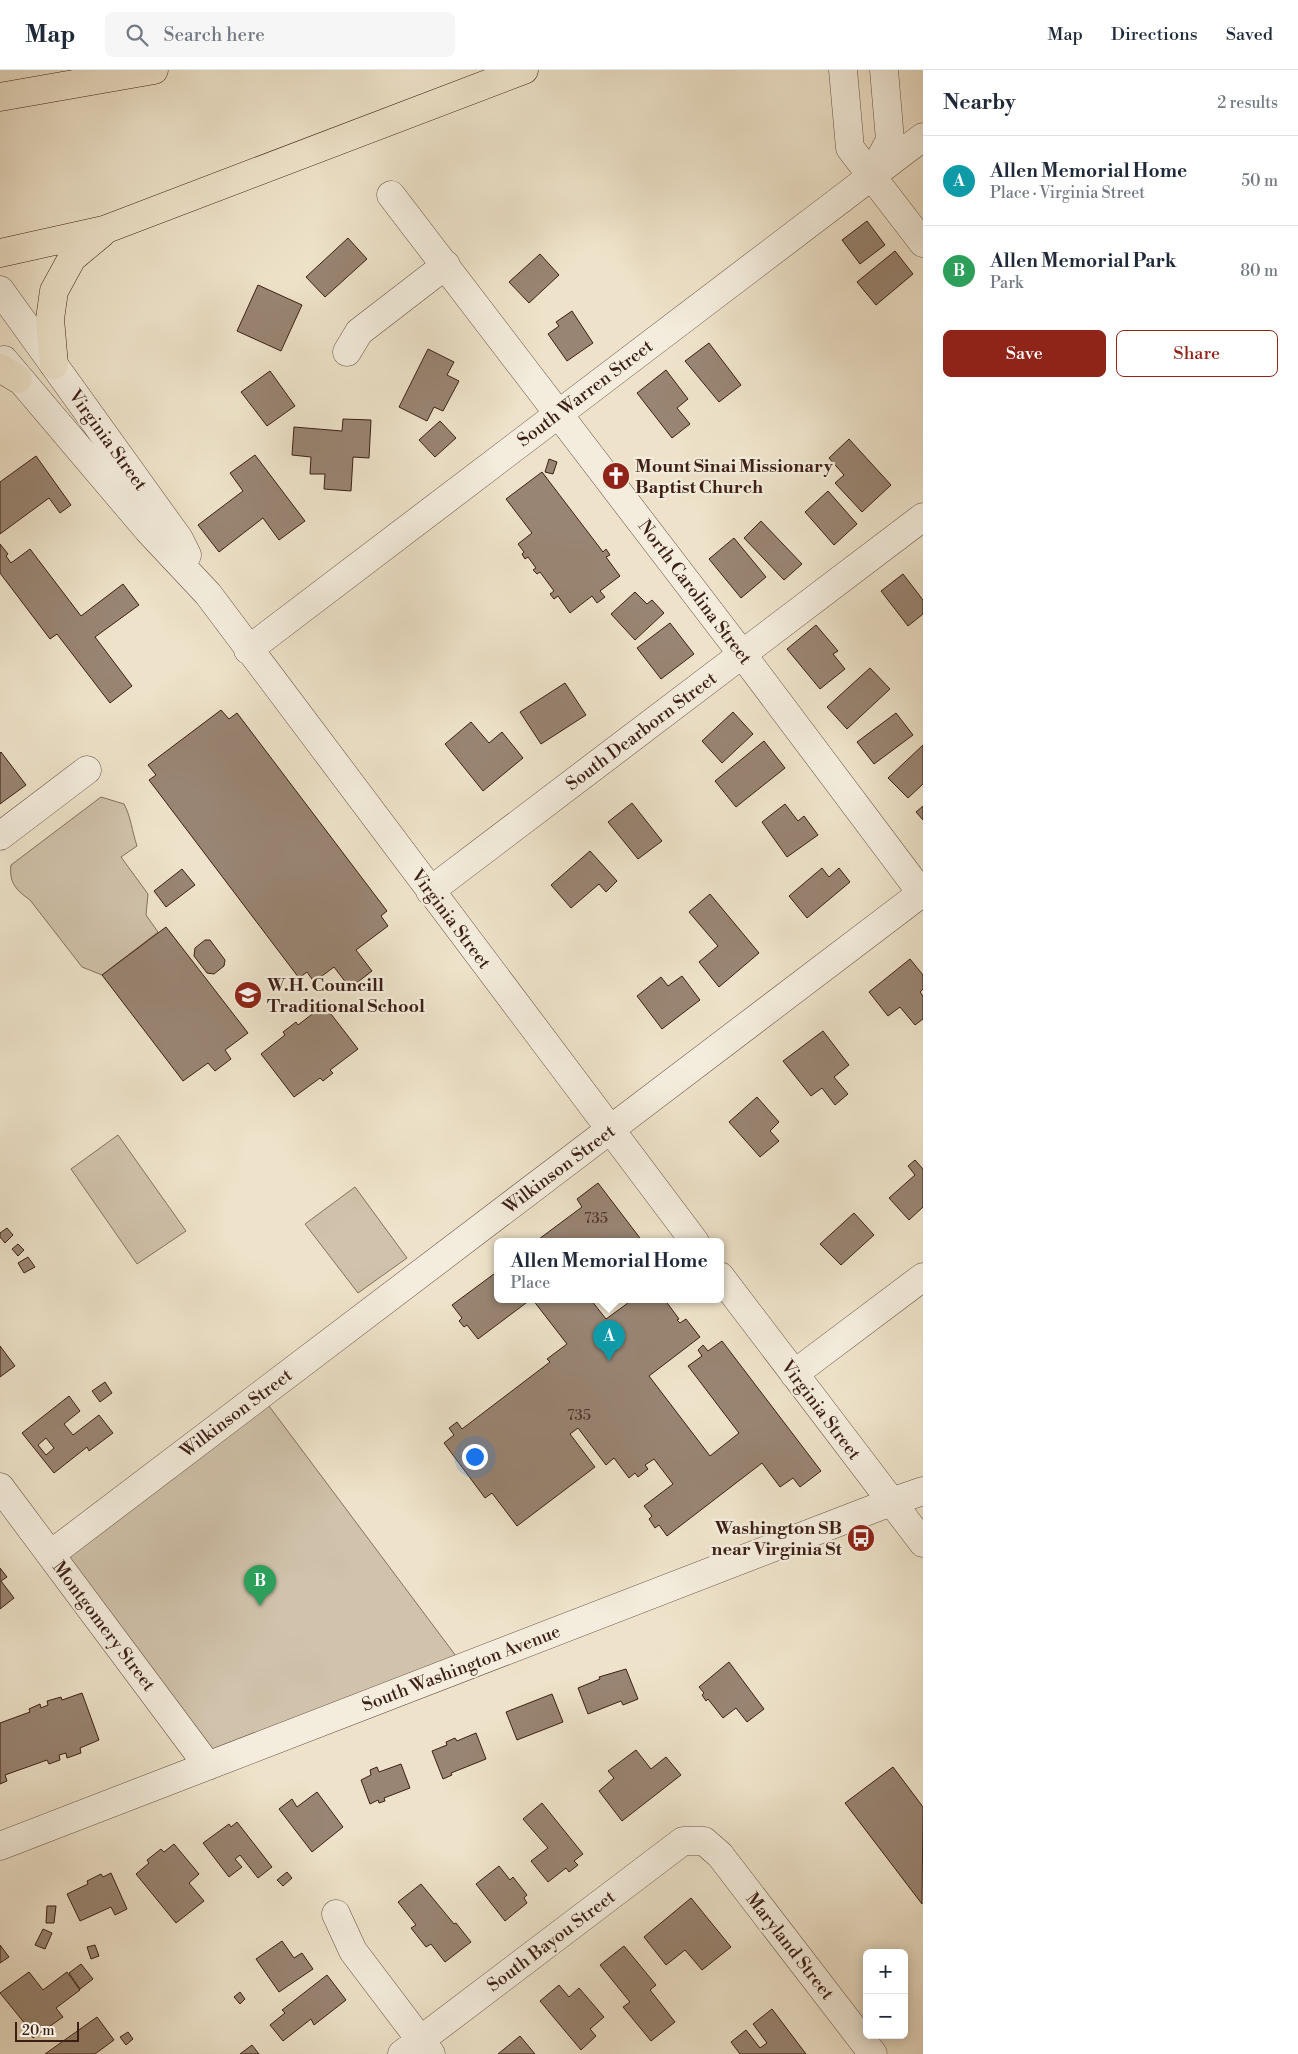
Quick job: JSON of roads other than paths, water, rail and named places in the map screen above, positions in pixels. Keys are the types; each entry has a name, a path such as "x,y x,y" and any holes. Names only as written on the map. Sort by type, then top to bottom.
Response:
{"highway":[{"path":"0,97 154,70"},
{"path":"0,253 104,230 524,70"},
{"path":"54,365 50,319 54,291 72,258 104,230"}],"street":[{"path":"844,70 850,148 923,243"},
{"path":"872,175 890,140 884,70"},
{"name":"South Warren Street","path":"248,650 923,137"},
{"name":"North Carolina Street","path":"391,195 922,893"},
{"path":"347,352 359,332 446,265"},
{"name":"Virginia Street","path":"0,290 179,539 208,594"},
{"name":"Virginia Street","path":"0,355 9,374 148,530 208,594 248,650 692,1238"},
{"name":"South Dearborn Street","path":"430,891 923,517"},
{"path":"0,836 88,770"},
{"name":"Wilkinson Street","path":"51,1554 922,893"},
{"path":"794,1374 923,1278"},
{"name":"Virginia Street","path":"724,1281 923,1543"},
{"name":"Montgomery Street","path":"0,1487 208,1766"},
{"name":"South Washington Avenue","path":"0,1846 923,1491"},
{"name":"South Bayou Street","path":"417,2049 683,1841 704,1841"},
{"name":"Maryland Street","path":"704,1841 720,1855 873,2054"},
{"path":"336,1914 353,1952 417,2049"}],"place":[{"name":"Mount Sinai Missionary Baptist Church","path":"616,476"},
{"name":"W.H. Councill Traditional School","path":"248,995"},
{"name":"Allen Memorial Home","path":"609,1361"},
{"name":"Washington SB near Virginia St","path":"861,1538"},
{"name":"Allen Memorial Park","path":"260,1606"}]}
